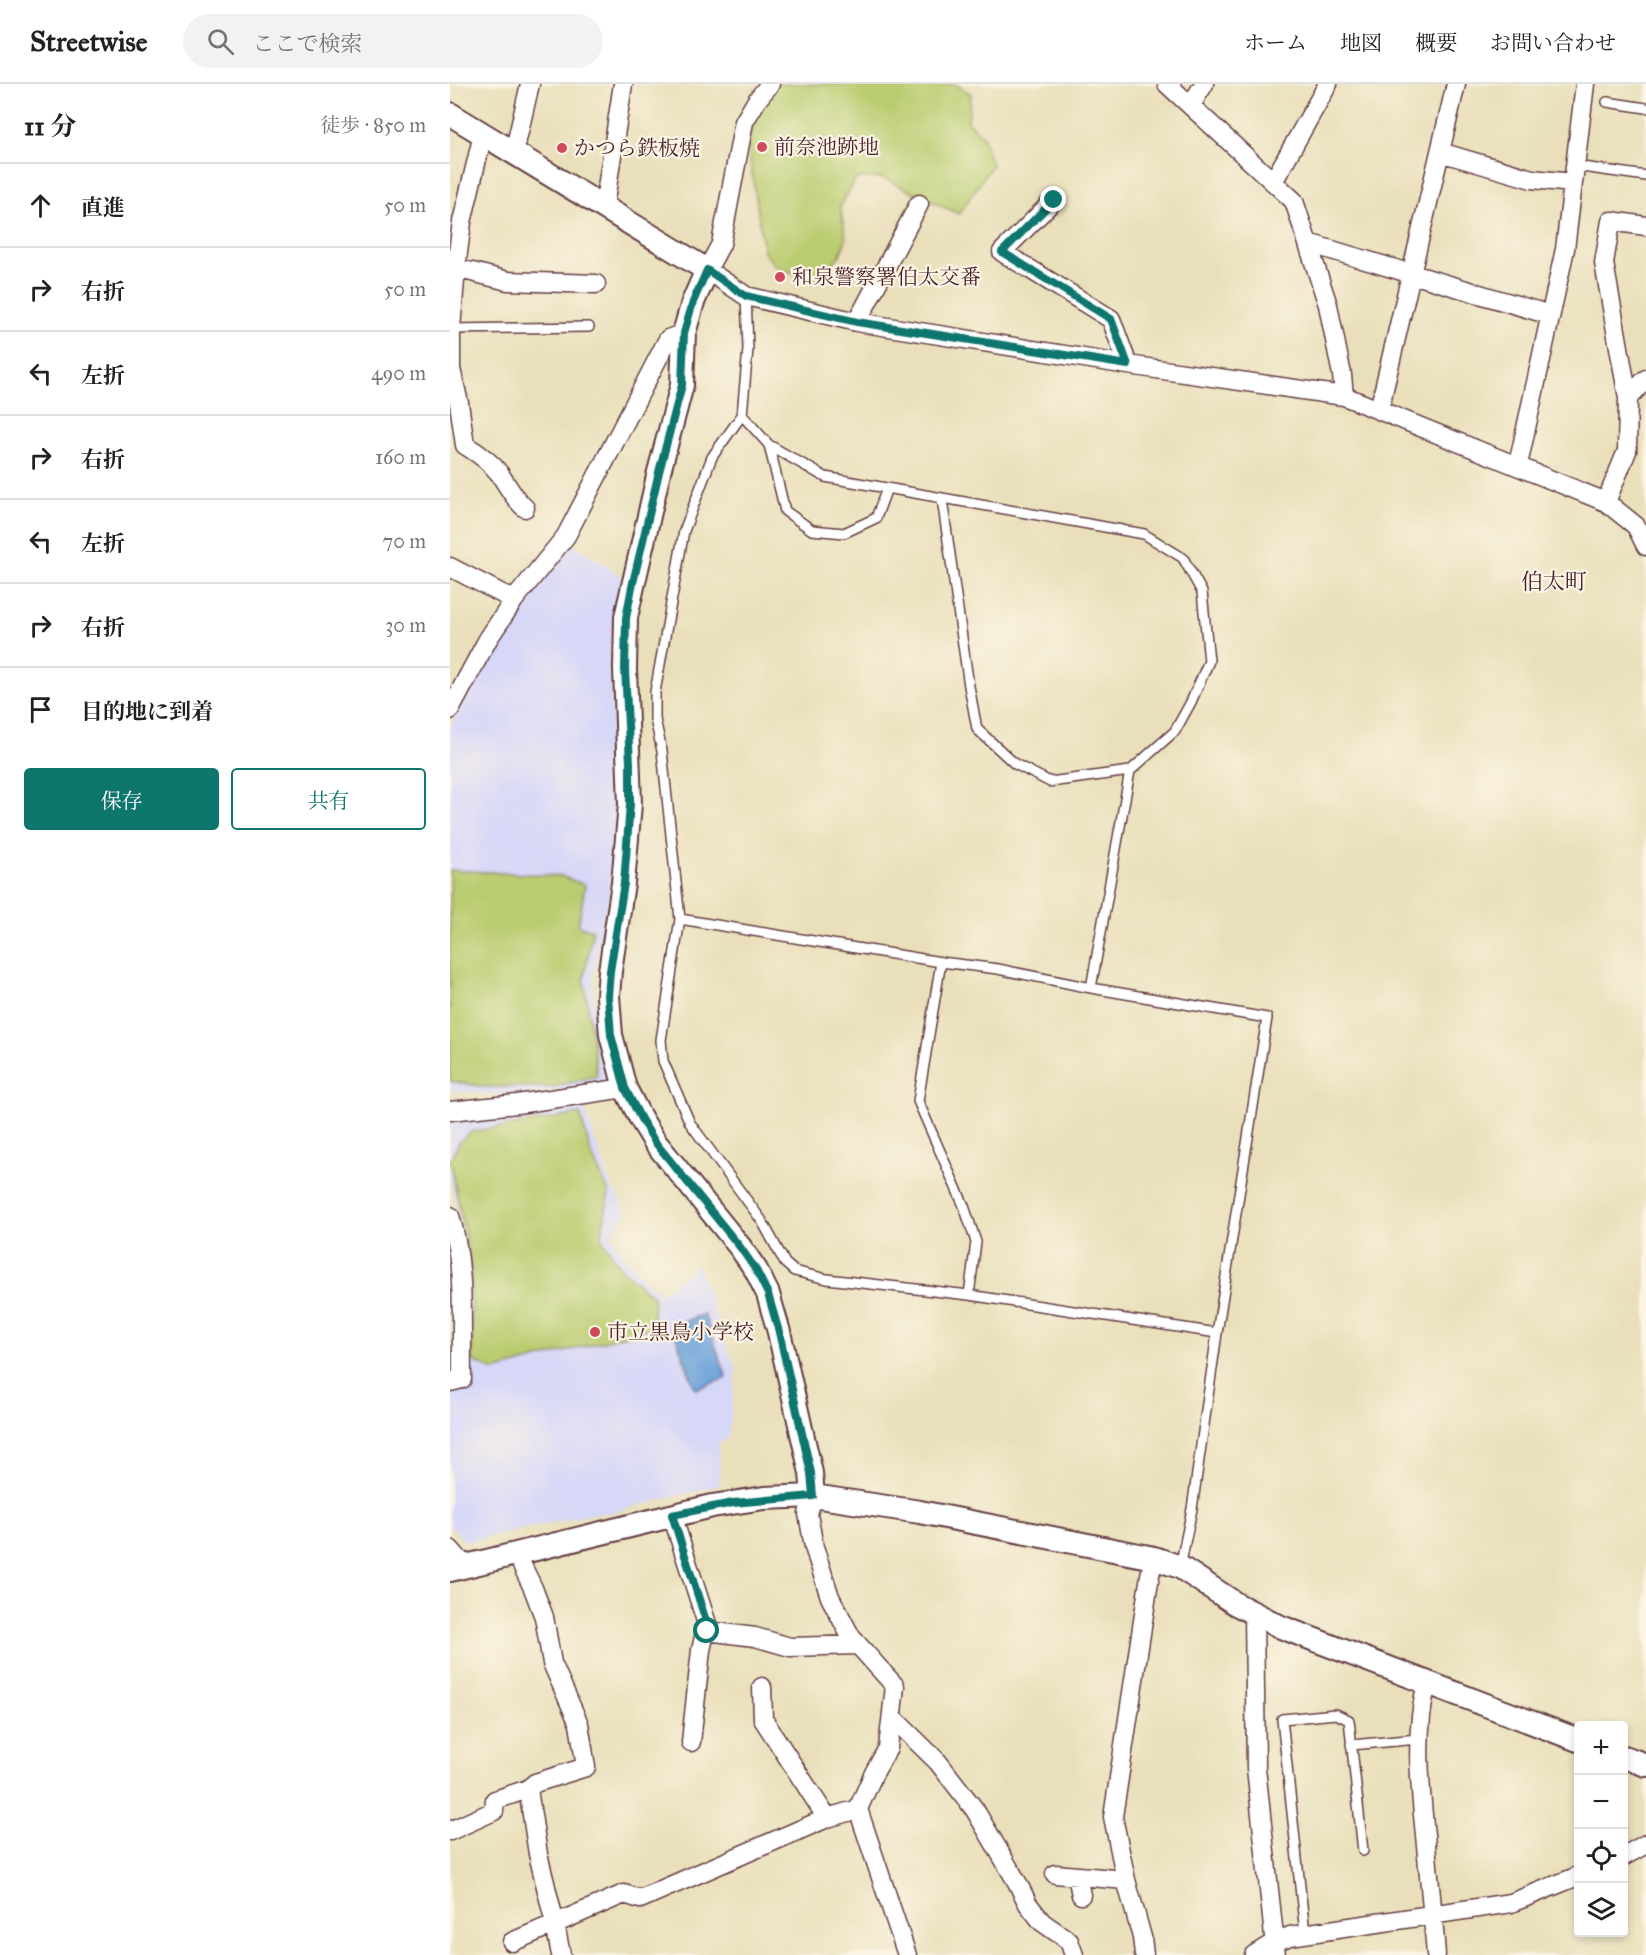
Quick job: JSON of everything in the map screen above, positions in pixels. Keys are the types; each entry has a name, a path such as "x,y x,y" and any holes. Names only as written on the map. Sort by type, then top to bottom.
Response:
{"street":[{"path":"514,153 530,84"},
{"path":"604,207 623,84"},
{"path":"770,84 744,122 721,244 693,302 684,333 682,385 659,472 626,618 625,669 630,814 624,883 608,996 611,1035 625,1088 655,1142 740,1247 756,1270 768,1294 779,1332 806,1452 813,1496 808,1514 814,1547 830,1598 851,1637 895,1686 888,1748 858,1809 907,1955"},
{"path":"1167,84 1294,201 1328,305 1344,396"},
{"path":"1191,105 1204,84"},
{"path":"1273,182 1328,84"},
{"path":"1379,410 1456,84"},
{"path":"1518,465 1565,249 1585,84"},
{"path":"450,114 746,296 857,322 1128,365 1344,396 1606,502 1636,526 1646,546"},
{"path":"483,134 462,222 452,299 452,381 459,403 465,445 484,457 498,471 515,499 525,508"},
{"path":"1440,152 1532,179 1574,174"},
{"path":"1054,200 1002,252 1111,319 1128,365"},
{"path":"857,322 919,204"},
{"path":"1606,502 1627,451 1628,398 1604,263 1611,221 1646,226"},
{"path":"1308,243 1550,315"},
{"path":"456,268 508,281 530,274 596,284"},
{"path":"450,710 488,639 514,600 566,536 668,339 684,333"},
{"path":"1628,398 1646,379"},
{"path":"450,567 514,600"},
{"path":"450,1111 625,1088"},
{"path":"450,1216 456,1235 460,1263 462,1379 450,1382"},
{"path":"450,1548 457,1568 672,1515 733,1503 813,1496 920,1512 1154,1558 1180,1567 1236,1604 1322,1644 1574,1738"},
{"path":"672,1515 707,1624 707,1631 688,1695 691,1742"},
{"path":"450,1831 494,1811 495,1800 528,1789 535,1783 586,1767 579,1724 544,1666 544,1617 534,1588 516,1553"},
{"path":"1144,1955 1142,1937 1126,1880 1113,1817 1154,1558"},
{"path":"1254,1613 1256,1768 1275,1948"},
{"path":"707,1631 755,1637 790,1647 858,1645"},
{"path":"1427,1683 1419,1739 1420,1786 1436,1955"},
{"path":"762,1687 763,1719 827,1818"},
{"path":"892,1717 938,1762 975,1810 1012,1872 1028,1905 1042,1922 1070,1941 1074,1955"},
{"path":"528,1789 538,1854 561,1955"},
{"path":"512,1942 624,1894 640,1899 827,1818 858,1809"},
{"path":"1628,1853 1646,1844"},
{"path":"1055,1874 1126,1880"},
{"path":"1077,1876 1081,1895"},
{"path":"1254,1955 1275,1948 1305,1933 1510,1903 1574,1878"}],"lane":[{"path":"1607,102 1646,108"},
{"path":"1574,174 1646,176"},
{"path":"746,296 748,349 742,415 712,457 684,531 655,692 655,719 662,751 680,919 661,1040 663,1061 690,1122 762,1221 784,1263 794,1271 807,1276 969,1295 1217,1334"},
{"path":"451,329 589,327"},
{"path":"742,415 769,445 825,477 1144,534 1183,558 1202,592 1209,661 1175,731 1130,771 1050,782 1015,764 977,729 942,499"},
{"path":"769,445 784,511 812,530 844,533 876,518 887,488"},
{"path":"1091,988 1130,771"},
{"path":"680,919 941,962 998,969 1091,988 1267,1018 1192,1509 1180,1567"},
{"path":"941,962 918,1101 964,1206 976,1242 969,1295"},
{"path":"1305,1933 1282,1719 1336,1714 1348,1720 1363,1851"},
{"path":"1352,1745 1419,1739"}],"shaded area":[{"path":"568,541 623,577 612,633 610,668 617,809 609,894 593,977 596,1045 609,1085 516,1096 450,1090 450,727 515,610"},
{"name":"市立黒鳥小学校","path":"583,1105 611,1186 627,1213 611,1235 626,1259 660,1294 697,1265 736,1370 728,1438 718,1444 720,1485 609,1513 592,1514 465,1542 450,1525 450,1386 467,1383 468,1267 461,1220 450,1181 450,1120"}],"green space":[{"path":"776,84 955,84 971,94 968,122 983,137 992,165 959,214 883,178 857,178 840,206 846,239 840,255 816,282 775,266 764,252 748,146 750,124"},
{"path":"450,870 561,876 585,885 578,926 593,930 584,978 597,1076 552,1087 486,1087 450,1081"},
{"path":"580,1114 591,1153 609,1193 601,1238 621,1268 654,1297 652,1328 494,1371 472,1360 471,1266 450,1160 460,1141 471,1132"}],"water":[{"path":"704,1314 727,1378 695,1389 672,1326"}],"place":[{"name":"前奈池跡地","path":"762,147"},
{"name":"かつら鉄板焼","path":"562,148"},
{"name":"和泉警察署伯太交番","path":"780,277"},
{"name":"市立黒鳥小学校","path":"595,1332"}],"district":[{"name":"伯太町","path":"1554,581"}],"route":[{"path":"707,1631 707,1624 672,1515 764,1498 813,1496 811,1473 779,1332 768,1294 756,1270 740,1247 655,1142 641,1119 625,1088 611,1035 608,996 610,971 624,883 630,804 625,669 626,618 659,472 682,385 684,333 693,302 707,270 746,296 857,322 1128,365 1111,319 1002,252 1054,200"}]}
